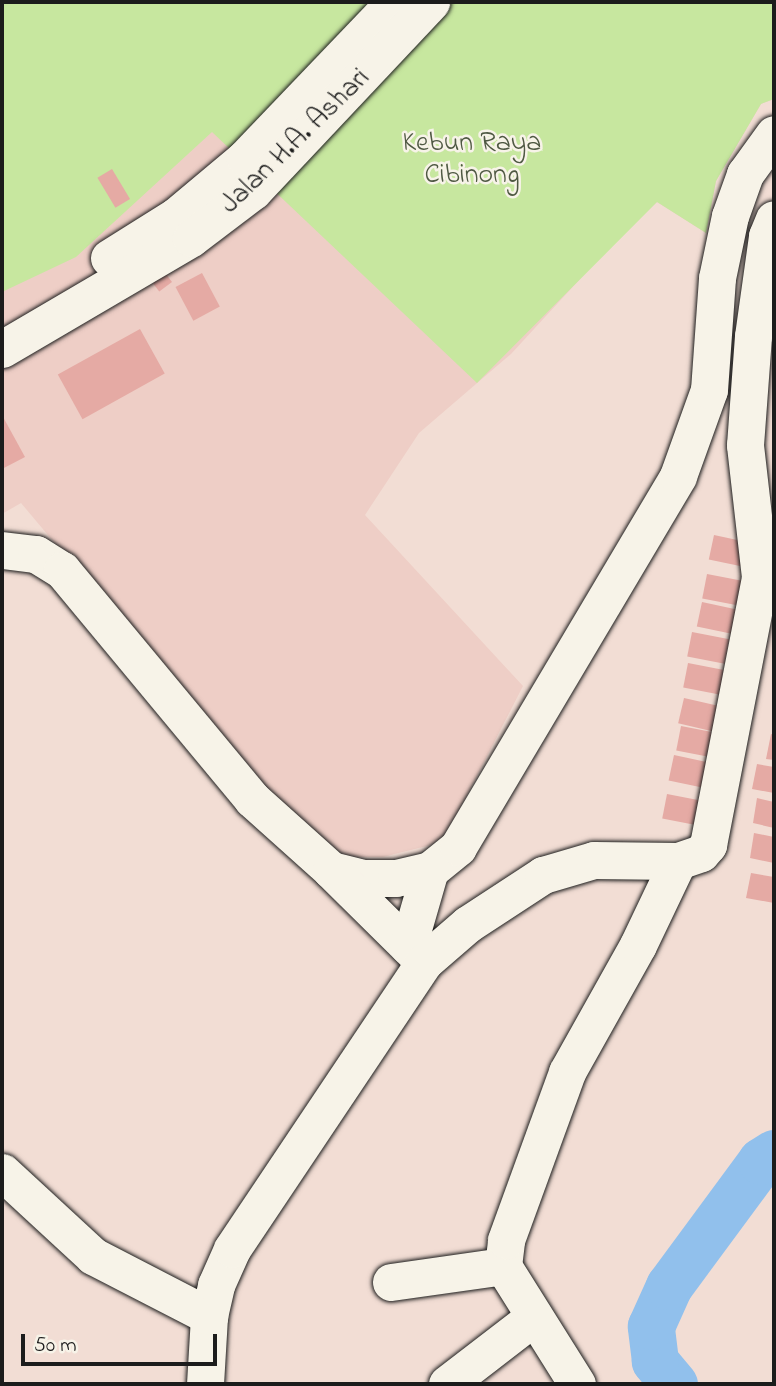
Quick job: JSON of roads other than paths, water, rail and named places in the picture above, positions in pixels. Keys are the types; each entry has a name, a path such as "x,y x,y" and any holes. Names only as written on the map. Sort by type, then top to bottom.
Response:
{"street":[{"name":"Jalan H.A. Ashari","path":"2,349 184,227 245,158 394,2"},
{"name":"Jalan H.A. Ashari","path":"2,320 253,191 431,2"},
{"path":"331,870 363,878 396,878 430,870 458,847 678,476 709,390 717,278 730,216 745,174 774,134"},
{"path":"416,954 543,875 594,860 678,861 701,853 714,826 767,578 745,445 753,335 767,236 774,219"},
{"path":"2,550 36,554 62,570 252,799 331,870 416,954"},
{"path":"576,1384 503,1266 506,1240 567,1072 638,945 678,861"},
{"path":"205,1384 209,1316 216,1285 232,1249 329,1107 416,954 430,870"},
{"path":"2,1172 93,1256 209,1316"},
{"path":"391,1282 503,1266"},
{"path":"447,1384 534,1317"}],"waterway":[{"path":"674,1384 655,1361 651,1326 669,1286 761,1161 774,1153"}],"park label":[{"name":"Kebun Raya Cibinong","path":"472,160"}]}
